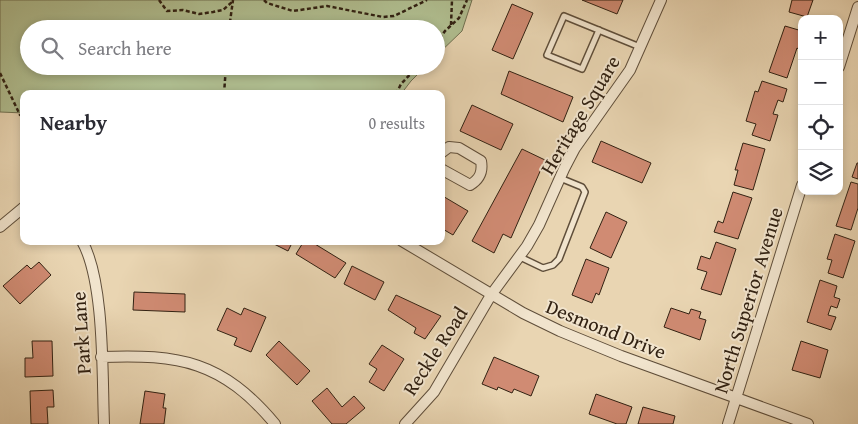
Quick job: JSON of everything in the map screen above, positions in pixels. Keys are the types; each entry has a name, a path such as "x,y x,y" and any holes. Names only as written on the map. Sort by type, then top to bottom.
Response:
{"street":[{"name":"Heritage Square","path":"491,295 539,224 575,148 630,70 661,0"},
{"path":"841,60 858,7"},
{"path":"445,150 449,147 459,148 481,161 482,170 477,181 470,185 445,172"},
{"name":"North Superior Avenue","path":"728,424 799,195"},
{"path":"0,227 20,210"},
{"name":"Park Lane","path":"83,245 92,269 96,292 104,424"},
{"name":"Desmond Drive","path":"409,245 491,295 560,331 621,356 808,424"},
{"name":"Reckle Road","path":"405,424 434,392 491,295"},
{"path":"101,357 154,356 200,366 228,380 240,389 275,424"}],"lane":[{"path":"599,30 582,69 547,55 564,16 599,30 640,47"},
{"path":"519,256 543,268 553,265 559,259 585,192 582,187 560,178"}],"path":[{"path":"159,0 166,11 183,10 199,14 223,10 233,1"},
{"path":"264,0 267,3 293,11 327,6 382,17 394,16 427,0"},
{"path":"451,25 452,0"},
{"path":"445,33 459,18 467,0"},
{"path":"230,20 233,1"},
{"path":"0,73 20,115"},
{"path":"224,90 225,75"},
{"path":"398,90 410,75"}],"green space":[{"path":"0,0 472,0 462,31 445,47 445,20 20,20 20,75 417,75 404,90 20,90 20,113 0,112"}],"building":[{"path":"582,0 623,0 617,14"},
{"path":"792,0 813,0 808,15 789,12"},
{"path":"512,4 533,13 513,59 492,50"},
{"path":"785,26 798,30 798,49 787,78 769,72"},
{"path":"509,71 573,97 563,122 501,94"},
{"path":"762,81 787,89 783,102 778,100 773,114 778,115 770,141 752,135 756,124 746,121 755,91 758,92"},
{"path":"472,105 513,124 501,150 460,131"},
{"path":"601,141 651,163 642,183 592,162"},
{"path":"743,143 765,149 753,190 734,185 738,170 735,170"},
{"path":"522,149 545,160 511,238 503,234 494,253 472,241"},
{"path":"858,163 858,179 852,177"},
{"path":"851,182 858,184 858,208 851,230 836,226"},
{"path":"733,192 752,198 738,239 714,232 718,221 723,223"},
{"path":"445,197 468,211 453,235 445,230"},
{"path":"606,212 627,222 611,258 590,248"},
{"path":"835,234 855,241 843,278 828,273 832,260 827,259"},
{"path":"716,242 736,249 721,295 701,289 707,272 697,269 701,256 710,259"},
{"path":"276,245 291,245 288,251"},
{"path":"302,245 317,245 346,263 335,278 296,254"},
{"path":"586,259 609,268 599,295 596,293 592,303 572,295"},
{"path":"39,262 51,275 20,304 3,286 27,265 31,269"},
{"path":"352,266 384,282 375,300 344,284"},
{"path":"820,280 837,286 834,297 840,299 837,308 831,306 828,315 836,317 831,330 807,322"},
{"path":"134,292 185,294 185,312 133,310"},
{"path":"396,295 441,316 425,339 414,333 416,328 388,310"},
{"path":"227,308 241,315 244,308 266,317 251,352 234,345 237,338 217,330"},
{"path":"671,308 689,314 691,309 701,312 699,318 706,320 700,340 664,327"},
{"path":"32,341 52,341 53,376 25,377 25,358 33,358"},
{"path":"279,341 310,371 297,385 266,355"},
{"path":"801,341 828,350 820,378 792,370"},
{"path":"382,345 404,359 384,391 369,382 377,369 369,364"},
{"path":"494,357 539,376 531,396 514,389 512,393 498,387 497,390 482,384"},
{"path":"327,388 342,407 354,396 365,408 346,424 332,424 312,401"},
{"path":"53,390 54,407 47,407 48,424 31,424 30,391"},
{"path":"145,391 165,394 163,408 166,408 164,424 140,424"},
{"path":"596,394 632,407 626,424 617,424 589,414"},
{"path":"643,407 675,416 673,424 638,424"}]}
